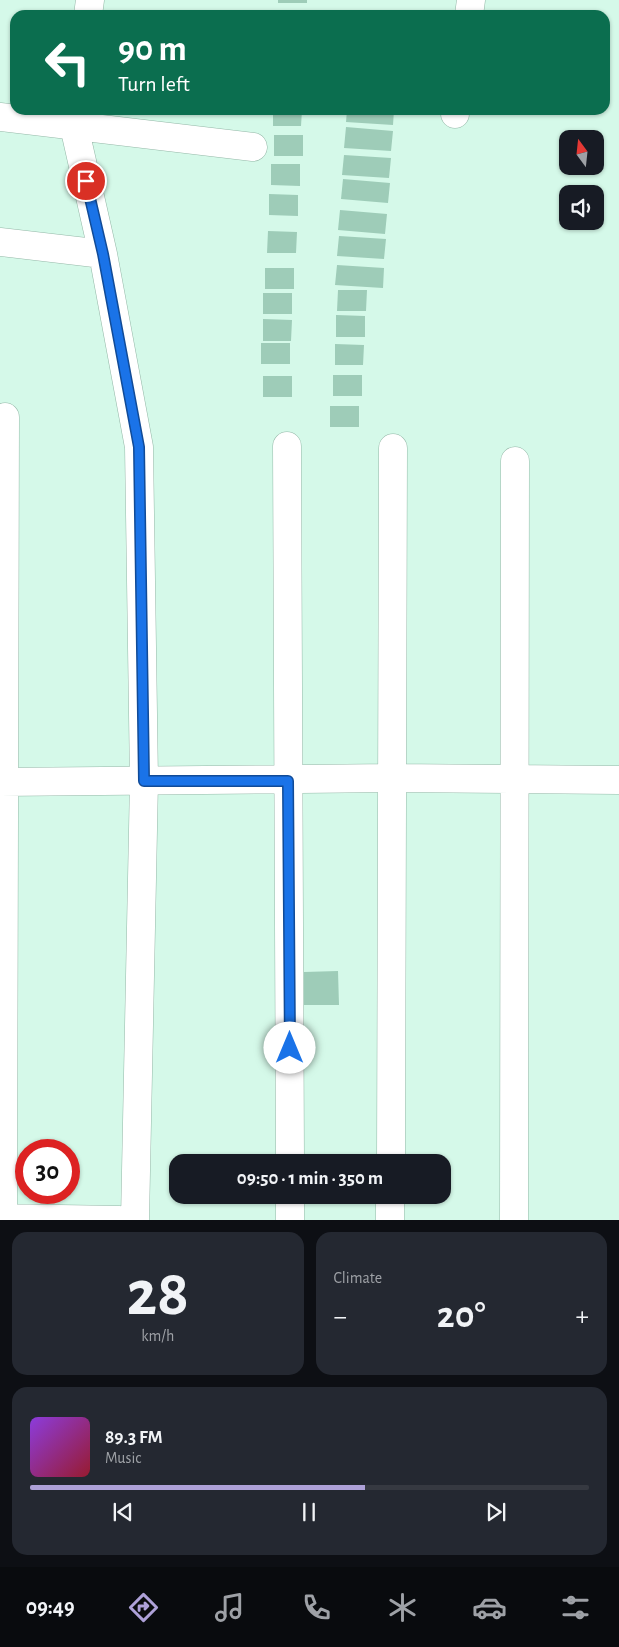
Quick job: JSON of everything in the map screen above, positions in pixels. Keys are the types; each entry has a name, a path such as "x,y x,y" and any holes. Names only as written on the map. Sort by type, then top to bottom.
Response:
{"street":[{"path":"0,117 75,118 253,147"},
{"path":"75,118 103,254 139,447 144,781 136,1220"},
{"path":"0,242 103,254"},
{"path":"6,417 2,782 2,1219 119,1220"},
{"path":"287,446 290,1154"},
{"path":"391,1154 393,448"},
{"path":"514,1220 515,461"},
{"path":"2,782 288,781 392,778 619,780"},
{"path":"290,1204 290,1220"},
{"path":"390,1204 390,1220"}],"building":[{"path":"278,0 307,0 307,3 278,3"},
{"path":"273,115 302,115 301,126 273,126"},
{"path":"347,115 394,115 393,125 346,122"},
{"path":"346,127 393,131 391,151 344,148"},
{"path":"274,135 303,135 303,156 274,156"},
{"path":"344,155 391,158 389,178 342,175"},
{"path":"271,164 300,164 300,186 271,185"},
{"path":"343,179 390,183 388,203 341,199"},
{"path":"269,194 298,195 298,216 269,215"},
{"path":"340,210 387,214 385,234 338,230"},
{"path":"268,231 297,232 296,253 267,253"},
{"path":"339,236 386,239 384,259 337,256"},
{"path":"337,265 384,268 383,288 335,285"},
{"path":"265,268 294,268 294,289 265,289"},
{"path":"338,290 367,290 366,311 337,311"},
{"path":"263,293 292,293 292,314 263,314"},
{"path":"336,315 365,316 365,337 336,337"},
{"path":"263,319 292,320 291,341 263,341"},
{"path":"261,343 290,343 290,364 261,364"},
{"path":"335,344 364,345 363,365 335,365"},
{"path":"333,375 362,375 362,396 333,396"},
{"path":"263,376 292,376 292,397 263,397"},
{"path":"330,406 359,406 359,427 330,427"},
{"path":"338,971 339,1005 304,1005 304,972"}],"route":[{"path":"86,181 103,254 139,447 144,781 288,781 290,1048"}]}
